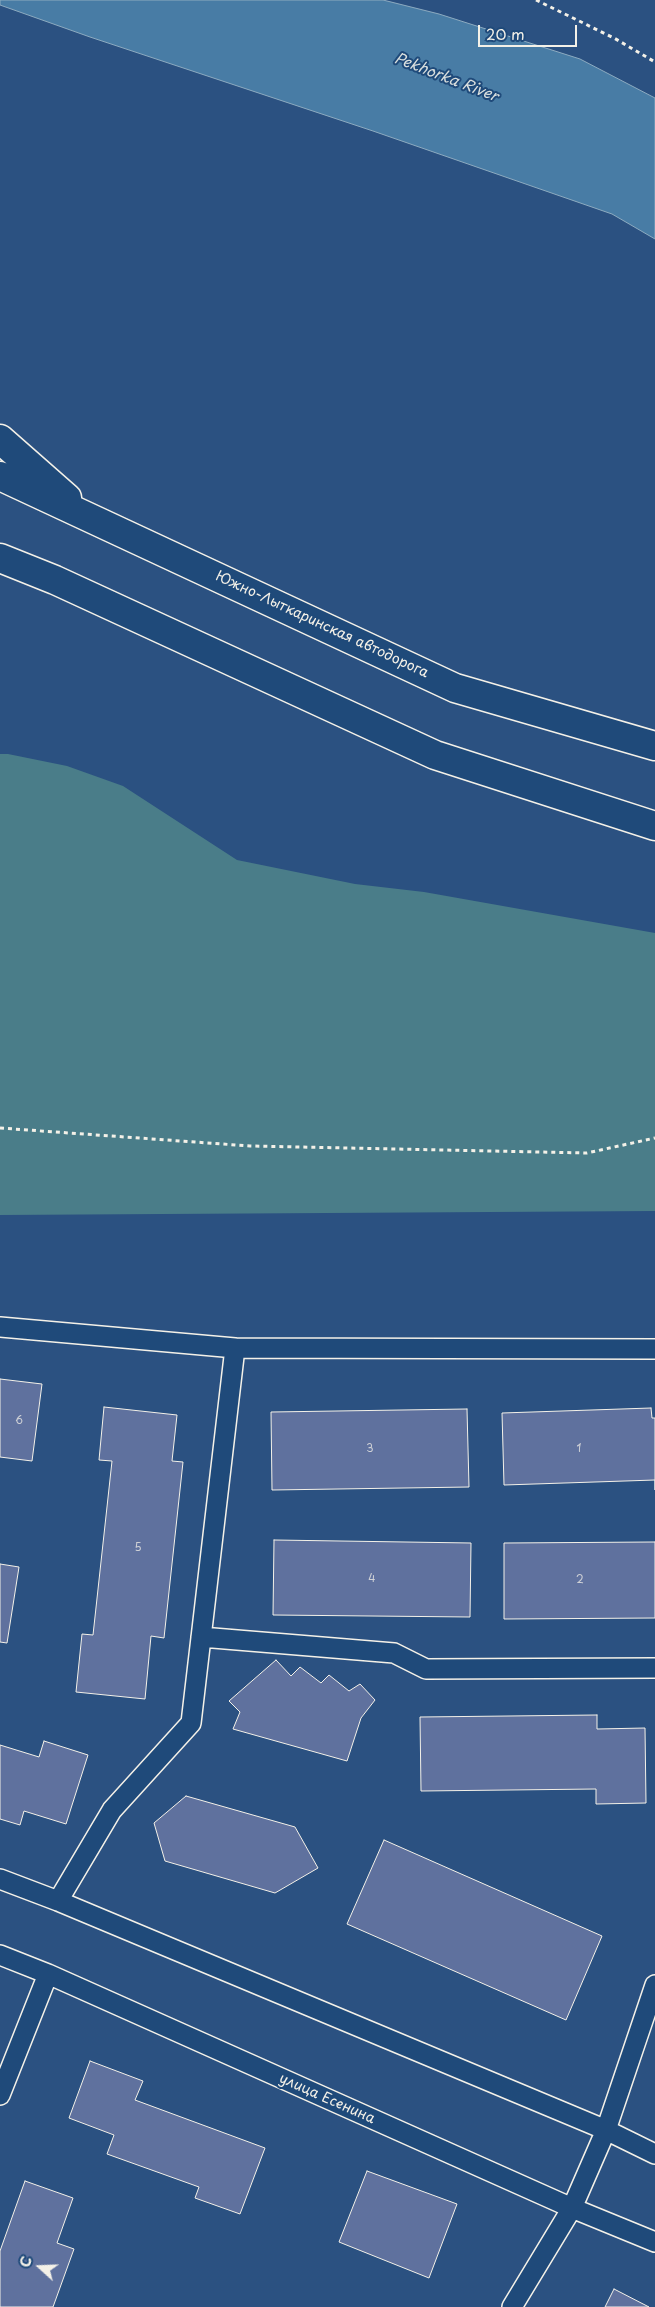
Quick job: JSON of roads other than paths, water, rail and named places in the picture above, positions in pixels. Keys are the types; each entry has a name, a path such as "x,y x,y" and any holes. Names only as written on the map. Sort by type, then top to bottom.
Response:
{"main road":[{"path":"0,438 89,517"},
{"name":"Южно-Лыткаринская автодорога","path":"0,476 456,688 655,746"},
{"path":"0,558 55,580 435,755 655,826"},
{"path":"0,565 55,580"}],"lane":[{"path":"0,1327 235,1348 655,1349"},
{"path":"58,1901 112,1810 191,1723 235,1348"},
{"path":"201,1637 394,1653 426,1669 655,1668"},
{"path":"0,1880 58,1901 606,2130 655,2154"},
{"name":"улица Есенина","path":"0,1955 48,1974 572,2208 655,2242"},
{"path":"0,2095 48,1974"},
{"path":"512,2307 572,2208 606,2130 655,1985"}],"water":[{"name":"Pekhorka River","path":"0,0 383,0 439,14 580,59 655,98 655,239 612,214 373,131 90,37 0,5"}]}
